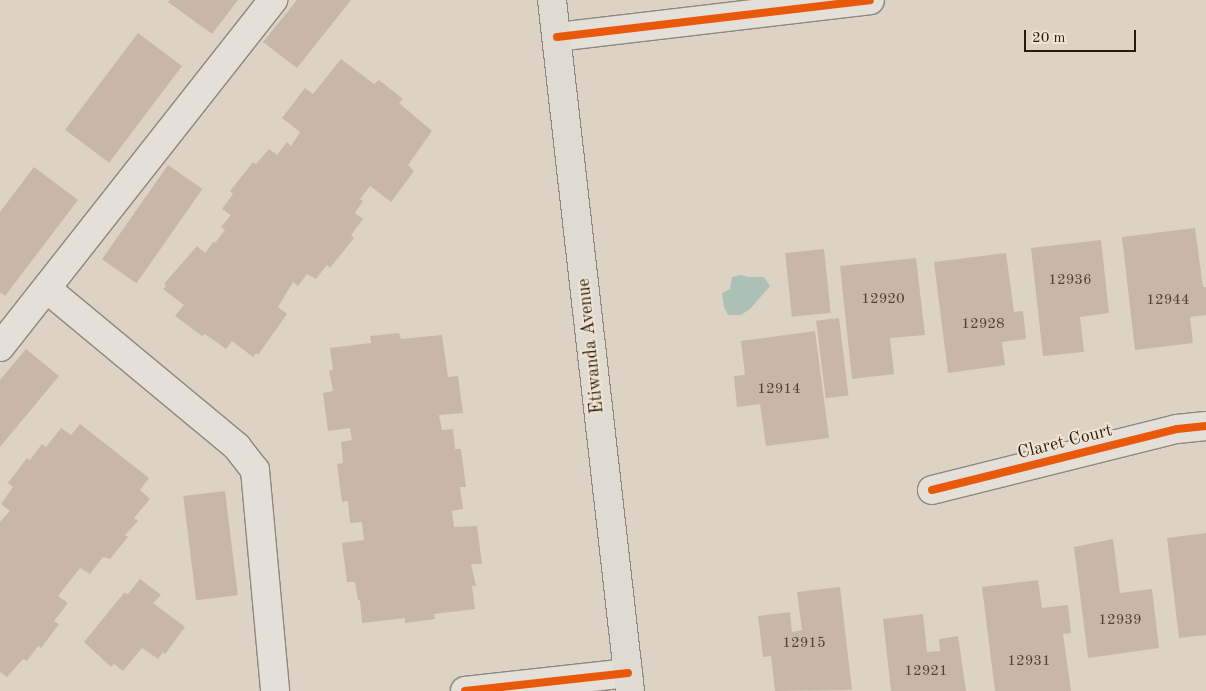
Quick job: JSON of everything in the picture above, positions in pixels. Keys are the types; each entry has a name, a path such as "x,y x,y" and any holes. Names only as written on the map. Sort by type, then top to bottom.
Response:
{"main road":[{"name":"Etiwanda Avenue","path":"552,0 629,682"}],"street":[{"path":"0,347 273,0"},
{"path":"557,37 870,0"},
{"path":"47,289 237,447 255,470 275,691"},
{"name":"Claret Court","path":"932,490 1177,429 1206,426"},
{"path":"465,691 629,682"}],"shaded area":[{"path":"741,275 764,277 770,286 750,309 741,315 728,315 724,307 722,293 730,289 732,277"}],"building":[{"path":"170,0 238,0 212,34 168,2"},
{"path":"297,0 351,0 297,68 263,42"},
{"path":"138,33 182,66 109,163 65,130"},
{"path":"341,59 374,84 379,80 403,99 399,103 432,131 408,165 414,171 391,202 370,186 360,199 363,201 355,213 363,219 351,235 354,238 330,268 327,265 316,279 307,274 298,286 293,282 278,307 287,314 258,355 256,353 253,357 232,341 226,349 205,334 202,336 175,316 184,305 163,289 166,286 164,284 197,246 205,253 214,241 215,243 225,230 221,227 231,215 222,209 233,194 230,191 253,162 256,164 269,149 277,155 287,142 291,146 300,132 282,118 305,88 313,94"},
{"path":"168,165 202,189 136,283 102,259"},
{"path":"34,167 78,200 5,296 0,292 0,212"},
{"path":"1195,228 1203,287 1206,287 1206,315 1190,317 1193,343 1135,350 1122,237"},
{"path":"1101,240 1109,313 1080,317 1084,352 1043,356 1031,248"},
{"path":"824,249 831,313 792,317 785,253"},
{"path":"1006,253 1014,312 1023,311 1026,339 1002,342 1005,365 948,373 934,262"},
{"path":"916,258 925,335 890,338 894,374 852,379 840,266"},
{"path":"839,318 849,395 826,398 816,321"},
{"path":"815,331 829,438 766,446 760,404 737,407 734,376 745,375 741,341"},
{"path":"399,333 401,339 442,335 448,377 458,376 463,413 439,415 442,430 453,429 455,449 461,449 466,487 460,487 463,509 452,511 454,527 477,526 482,564 471,564 476,586 472,586 475,609 434,614 435,619 405,623 405,618 362,623 360,600 358,600 355,582 347,582 342,543 364,540 362,522 350,523 348,501 342,502 337,464 343,463 341,442 352,440 350,428 328,431 323,393 333,391 329,370 333,370 330,348 371,343 370,336"},
{"path":"26,349 59,376 0,447 0,380"},
{"path":"80,424 149,478 140,490 150,499 134,518 138,521 125,535 128,537 110,559 103,557 90,574 80,568 58,596 68,603 54,621 59,624 41,648 38,646 27,661 23,659 7,677 0,672 0,522 10,511 1,504 13,487 8,483 27,458 30,460 42,444 46,447 61,428 71,435"},
{"path":"225,491 238,595 196,600 183,496"},
{"path":"1206,533 1206,635 1179,638 1167,538"},
{"path":"1113,539 1120,593 1152,589 1159,648 1088,658 1074,547"},
{"path":"140,579 161,595 153,603 185,627 165,654 163,652 158,659 142,648 123,671 114,664 111,667 84,642 124,593 128,594"},
{"path":"1038,580 1042,608 1068,605 1071,633 1063,634 1071,691 995,691 982,587"},
{"path":"840,587 852,690 775,691 771,656 763,657 758,616 790,612 792,632 802,630 797,592"},
{"path":"923,614 927,652 940,651 939,639 958,636 966,691 891,691 883,619"}],"cycle path":[{"path":"557,37 870,0"},
{"path":"932,490 1177,429 1206,426"},
{"path":"465,691 628,673"}]}
